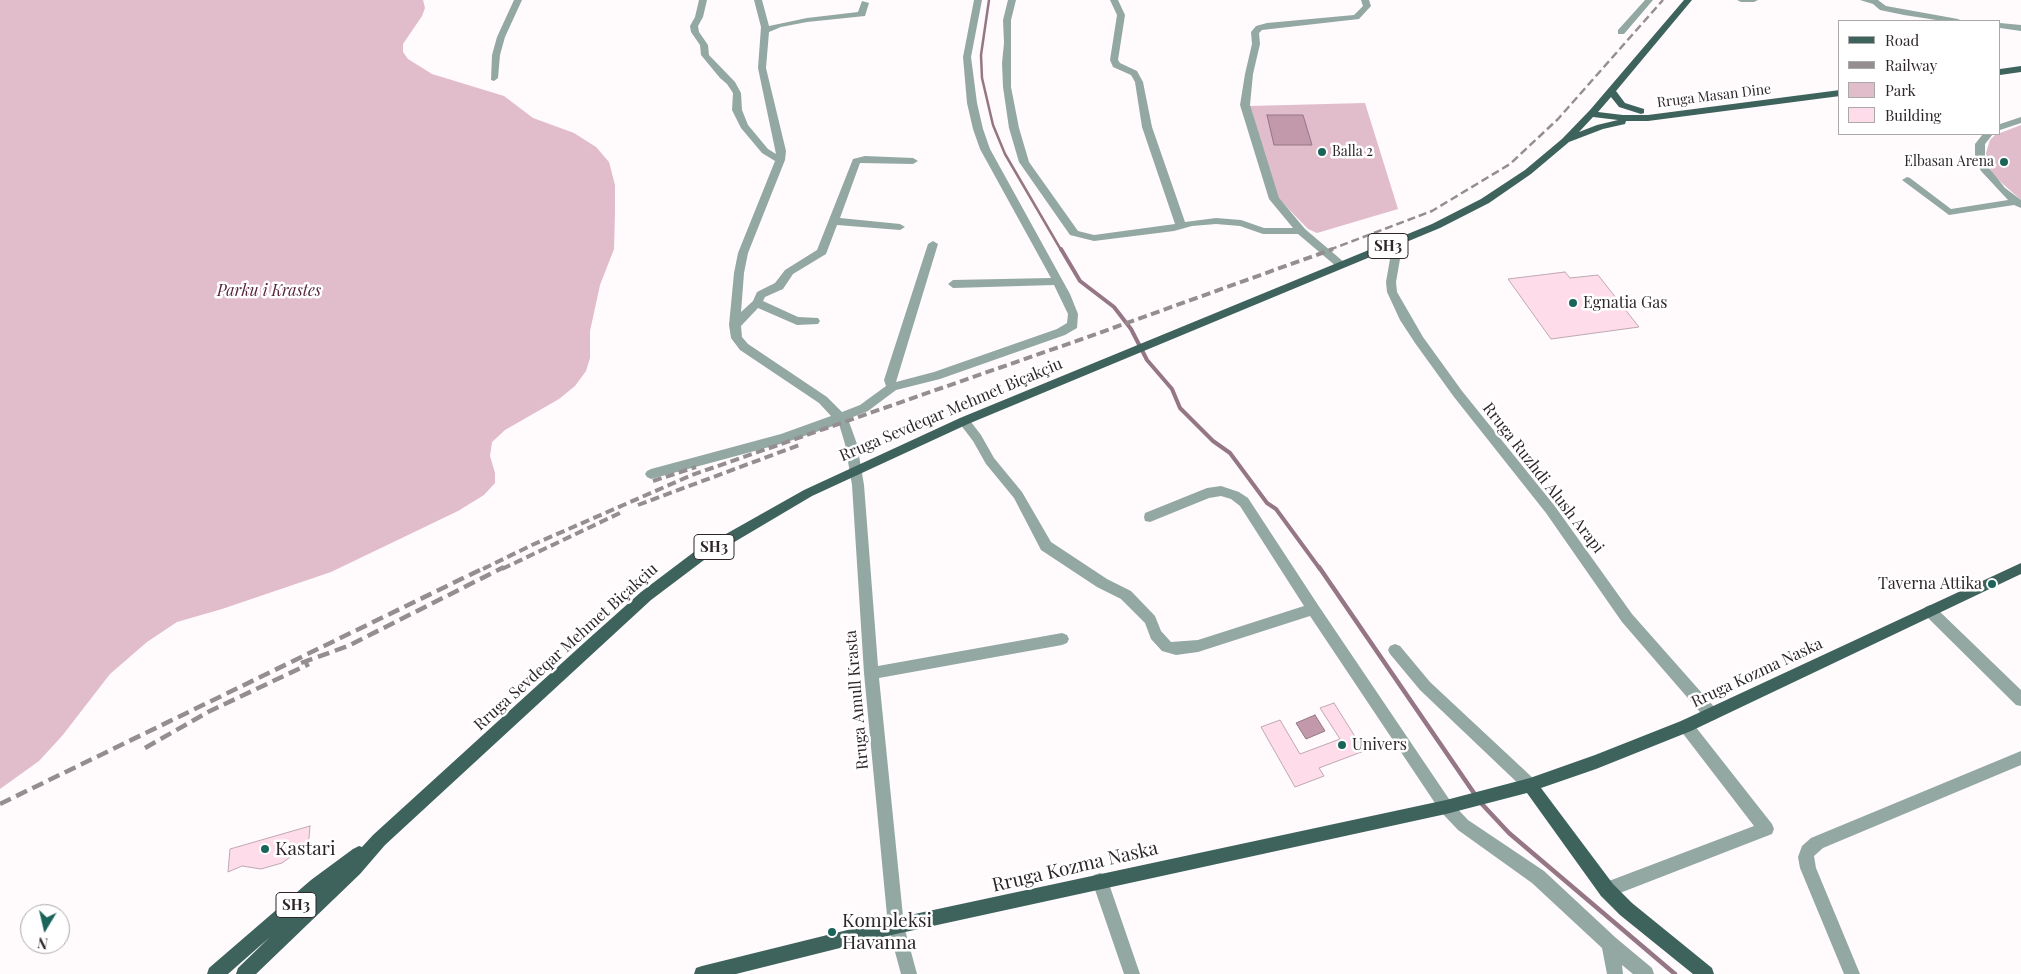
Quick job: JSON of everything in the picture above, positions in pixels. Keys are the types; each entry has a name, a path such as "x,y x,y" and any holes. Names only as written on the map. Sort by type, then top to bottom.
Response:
{"main road":[{"name":"SH3","path":"1593,112 1688,0"},
{"path":"2001,65 2021,63"},
{"path":"2001,72 2021,69"},
{"name":"Rruga Masan Dine","path":"1593,112 1623,118 1838,86"},
{"path":"1611,91 1622,105 1645,115"},
{"name":"Rruga Masan Dine","path":"1645,115 1838,93"},
{"name":"Rruga Sevdeqar Mehmet Biçakçiu","path":"379,840 646,596 699,556 808,493 964,421 1436,226 1485,201 1528,172 1565,141 1593,112"},
{"path":"1565,141 1610,124 1645,115"},
{"name":"Rruga Kozma Naska","path":"702,974 896,926 1501,794 1596,762 1686,726 2021,568"},
{"path":"1530,785 1607,890 1626,909 1706,974"},
{"name":"SH3","path":"215,974 317,886 379,840"},
{"name":"SH3","path":"244,974 354,868 379,840"}],"street":[{"path":"494,78 496,55 501,37 518,0"},
{"path":"702,0 699,17 694,26 695,32 704,45 705,55 722,76 731,82 737,93 737,110 744,126 766,152 780,160"},
{"path":"758,0 765,30 762,68 780,139 780,160 743,253 739,273 735,325 738,338 744,346 823,400 839,416"},
{"path":"651,474 774,441 864,408 892,387 936,376 1070,328 1074,320 1073,314 1058,281 985,149 978,129 972,103 967,57 978,0"},
{"path":"1012,0 1007,20 1006,79 1014,128 1024,162 1074,233 1094,238 1216,221 1241,223 1263,231 1301,232"},
{"path":"1114,0 1121,15 1114,60 1116,65 1134,73 1138,82 1147,126 1181,226"},
{"path":"1341,265 1301,232 1274,199 1245,105 1256,44 1255,32 1259,28 1356,17 1360,15 1366,6 1365,0"},
{"path":"1621,32 1649,0"},
{"path":"1741,0 1754,0"},
{"path":"1864,0 1876,2 1883,8 1900,12 1952,20"},
{"path":"765,30 779,25 807,20 862,14 865,3"},
{"path":"2001,26 2021,28"},
{"path":"2001,116 2018,120"},
{"path":"2001,127 2018,120"},
{"path":"1987,135 1980,144 1980,159 1991,178 2019,204"},
{"path":"735,325 757,303 761,296 779,286 789,272 822,252 856,161 865,159 913,161"},
{"path":"1907,180 1948,212 2019,204"},
{"path":"832,222 900,227"},
{"path":"892,387 890,380 933,244"},
{"name":"Rruga Ruzhdi Alush Arapi","path":"1386,246 1395,256 1391,282 1392,292 1402,314 1419,340 1458,394 1550,509 1627,618 1711,714"},
{"path":"952,284 1058,281"},
{"path":"757,303 797,321 814,321"},
{"name":"Rruga Amull Krasta","path":"839,416 846,429 856,470 871,673 896,926 909,974"},
{"path":"964,421 990,460 1018,495 1046,546 1102,583 1126,595 1150,620 1156,635 1168,648 1176,649 1198,646 1312,610"},
{"path":"1150,517 1207,493 1221,491 1236,495 1244,502 1312,610 1452,805 1463,825 1538,877 1610,944 1646,974"},
{"path":"1930,611 2021,700"},
{"path":"871,673 1062,639"},
{"path":"1395,650 1425,686 1530,785"},
{"path":"1607,890 1766,829 1686,726"},
{"path":"1852,974 1808,868 1806,857 1808,851 1817,843 2021,758"},
{"path":"1100,881 1132,974"},
{"path":"1610,944 1615,974"}],"green space":[{"name":"Parku i Krastes","path":"0,0 423,0 425,8 422,16 403,44 403,52 408,59 432,74 504,96 533,118 574,133 596,147 609,162 615,185 615,212 614,249 600,285 590,331 590,358 586,371 575,386 559,399 505,430 492,442 490,456 495,473 495,483 484,495 458,511 331,572 222,609 177,622 147,642 110,674 62,736 39,761 0,789"},
{"name":"Balla 2","path":"1365,103 1398,209 1317,233 1308,229 1279,199 1249,106"},
{"name":"Elbasan Arena","path":"2021,125 2021,200 1995,177 1988,165 1986,153 1990,140 1995,135 2001,135 2001,133"}],"shaded area":[{"path":"1267,115 1303,115 1312,145 1274,145"},
{"path":"1315,715 1325,731 1306,739 1296,723"}],"building":[{"name":"Egnatia Gas","path":"1565,272 1570,278 1598,275 1639,327 1551,339 1508,279"},
{"name":"Univers","path":"1334,703 1364,751 1319,768 1324,776 1295,787 1261,727 1280,720 1300,754 1340,739 1320,708"},
{"name":"Kastari","path":"310,826 309,838 300,850 282,863 261,869 242,866 228,872 230,849"}],"waterway":[{"path":"989,0 981,55 982,78 993,125 1005,154 1061,250"},
{"path":"1061,249 1080,281 1114,307 1131,329 1147,360 1172,389 1180,408 1213,441 1230,453 1267,503 1276,509 1320,569"},
{"path":"1319,567 1476,796"},
{"path":"1480,802 1509,833 1675,974"}],"railway":[{"path":"1329,250 1432,211 1510,164 1558,119 1663,0"},
{"path":"483,569 532,545 692,475 1333,249"},
{"path":"638,505 802,444"},
{"path":"653,481 696,467"},
{"path":"502,569 622,512"},
{"path":"0,804 486,567"},
{"path":"301,663 348,646 504,567"},
{"path":"145,748 208,712 309,664"}],"place":[{"name":"Balla 2","path":"1322,152"},
{"name":"Elbasan Arena","path":"2004,162"},
{"name":"Egnatia Gas","path":"1573,303"},
{"name":"Taverna Attika","path":"1992,584"},
{"name":"Univers","path":"1342,745"},
{"name":"Kastari","path":"265,849"},
{"name":"Kompleksi Havanna","path":"832,932"}]}
